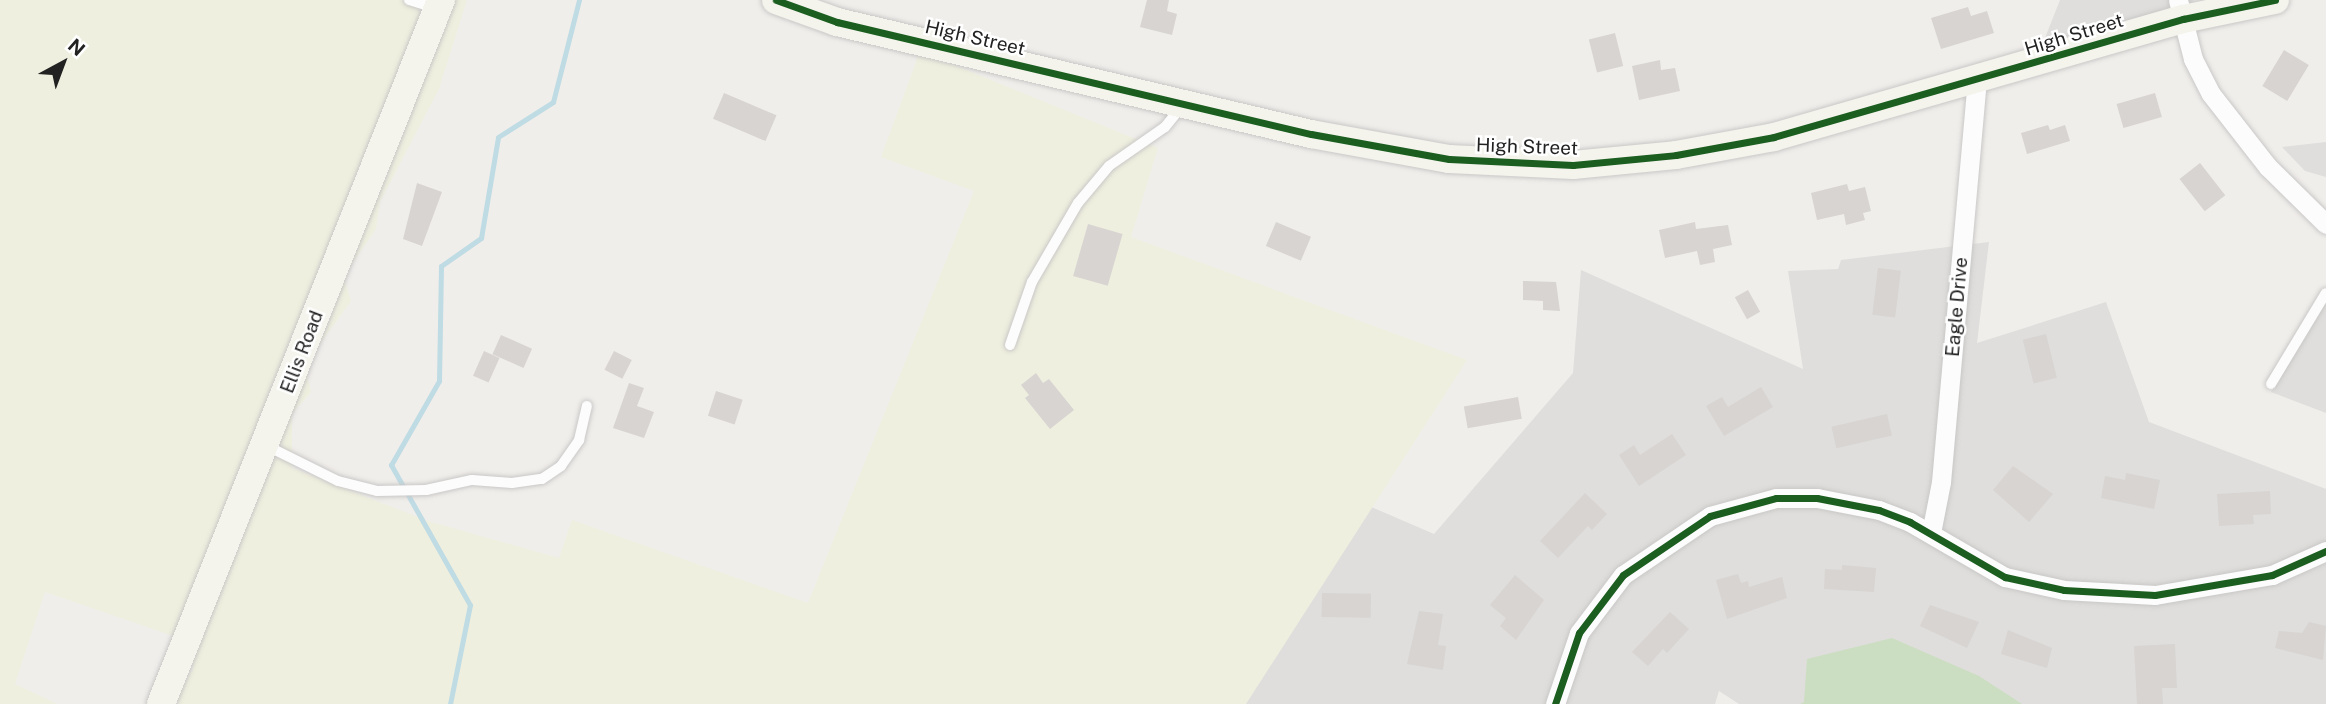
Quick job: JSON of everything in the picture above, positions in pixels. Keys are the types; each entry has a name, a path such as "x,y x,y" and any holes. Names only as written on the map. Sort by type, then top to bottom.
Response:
{"street":[{"name":"High Street","path":"776,0 837,22 1311,134 1449,159 1573,165 1738,145 1977,80 2180,9 2275,0"},
{"name":"Ellis Road","path":"161,704 439,4"},
{"path":"2180,9 2193,59 2211,94 2268,167 2326,224"},
{"name":"Eagle Drive","path":"1931,533 1941,482 1977,80"},
{"path":"1555,704 1580,633 1600,601 1647,555 1710,516 1776,498 1817,498 1879,510 1931,533 2005,577 2033,586 2155,595 2272,575 2326,551"}],"lane":[{"path":"409,0 439,4"},
{"path":"1010,345 1032,282 1078,202 1109,166 1164,127 1184,104"},
{"path":"2272,384 2326,293"},
{"path":"265,445 338,481 377,491 415,489 472,480 512,483 542,479 561,466 579,440 587,406"}],"shaded area":[{"path":"2060,0 2195,0 2041,48"},
{"path":"2326,142 2326,177 2305,171 2282,147"},
{"path":"1989,242 1977,343 2106,302 2149,422 2326,489 2326,704 1739,704 1719,691 1715,704 1199,704 1332,490 1434,534 1573,373 1581,270 1803,369 1788,271 1838,269 1841,260"},
{"path":"2326,288 2326,413 2271,392"}],"green space":[{"path":"0,0 467,0 439,89 380,202 376,229 344,276 351,301 305,365 311,392 292,414 292,468 428,521 559,558 572,520 808,603 974,191 881,157 920,51 1158,148 1131,237 1467,360 1246,704 178,704 174,692 193,670 191,642 45,592 15,684 57,704 0,704"},
{"path":"1892,638 1979,676 2022,704 1800,704 1804,702 1807,659"}],"building":[{"path":"1147,0 1169,0 1167,11 1177,14 1172,35 1140,27"},
{"path":"1968,7 1971,16 1987,11 1994,33 1941,49 1931,18"},
{"path":"1615,33 1623,66 1597,73 1589,40"},
{"path":"2284,50 2309,65 2287,101 2262,86"},
{"path":"1660,60 1661,70 1675,68 1680,91 1639,100 1632,66"},
{"path":"724,93 776,115 766,141 713,119"},
{"path":"2155,93 2162,117 2123,128 2117,104"},
{"path":"2048,125 2050,130 2065,125 2070,141 2027,154 2021,133"},
{"path":"2200,163 2225,195 2205,211 2180,179"},
{"path":"417,183 442,192 422,246 403,239"},
{"path":"1847,184 1849,191 1865,187 1871,211 1863,213 1865,220 1846,225 1844,214 1817,220 1811,193"},
{"path":"1276,222 1311,237 1301,261 1266,246"},
{"path":"1695,222 1696,229 1728,225 1732,245 1713,249 1715,262 1700,265 1697,251 1665,258 1659,230"},
{"path":"1088,224 1123,234 1108,286 1073,276"},
{"path":"1878,268 1901,271 1895,317 1872,315"},
{"path":"1523,281 1556,282 1560,311 1543,310 1543,301 1523,300"},
{"path":"1748,290 1760,312 1747,319 1735,297"},
{"path":"2046,334 2057,378 2034,383 2023,340"},
{"path":"501,335 532,349 524,368 492,354"},
{"path":"484,351 500,358 489,383 473,376"},
{"path":"614,351 632,360 622,379 604,370"},
{"path":"1036,373 1043,383 1049,379 1074,410 1050,429 1025,398 1029,395 1021,385"},
{"path":"629,383 644,388 637,406 654,412 644,438 613,428"},
{"path":"1761,387 1773,407 1724,436 1706,406 1722,397 1728,407"},
{"path":"716,391 743,400 735,424 708,416"},
{"path":"1518,397 1522,419 1468,428 1464,407"},
{"path":"1887,414 1892,435 1836,448 1831,427"},
{"path":"1672,434 1686,455 1639,486 1619,455 1634,445 1640,455"},
{"path":"2013,466 2053,494 2029,522 1993,490"},
{"path":"2126,473 2160,480 2154,509 2101,498 2105,476 2125,480"},
{"path":"2270,491 2271,514 2253,515 2254,524 2219,526 2217,494"},
{"path":"1585,493 1607,514 1592,530 1588,526 1558,558 1540,541"},
{"path":"1842,565 1876,568 1874,592 1824,589 1825,569 1842,570"},
{"path":"1738,574 1741,583 1748,581 1749,587 1782,577 1787,598 1727,619 1716,580"},
{"path":"1515,575 1544,600 1516,640 1500,626 1506,618 1490,605"},
{"path":"1322,593 1371,594 1371,618 1322,617"},
{"path":"1930,605 1979,622 1967,648 1920,626"},
{"path":"1419,611 1443,614 1438,645 1446,646 1443,670 1407,664"},
{"path":"1670,612 1689,629 1667,653 1663,649 1648,666 1632,652"},
{"path":"2309,622 2326,626 2323,660 2275,648 2279,631 2302,633"},
{"path":"2008,630 2052,648 2047,668 2001,654"},
{"path":"2175,644 2177,688 2162,688 2163,704 2137,704 2134,646"}],"waterway":[{"path":"450,704 470,605 391,465 439,381 441,266 481,238 498,137 553,102 579,0"}],"cycle path":[{"path":"776,0 837,22 1311,134 1449,159 1573,165 1676,155 1774,137 2183,19 2275,0"},
{"path":"1555,704 1579,633 1623,575 1710,516 1776,498 1817,498 1879,510 1910,522 2005,577 2064,590 2155,595 2272,575 2326,551"}]}
